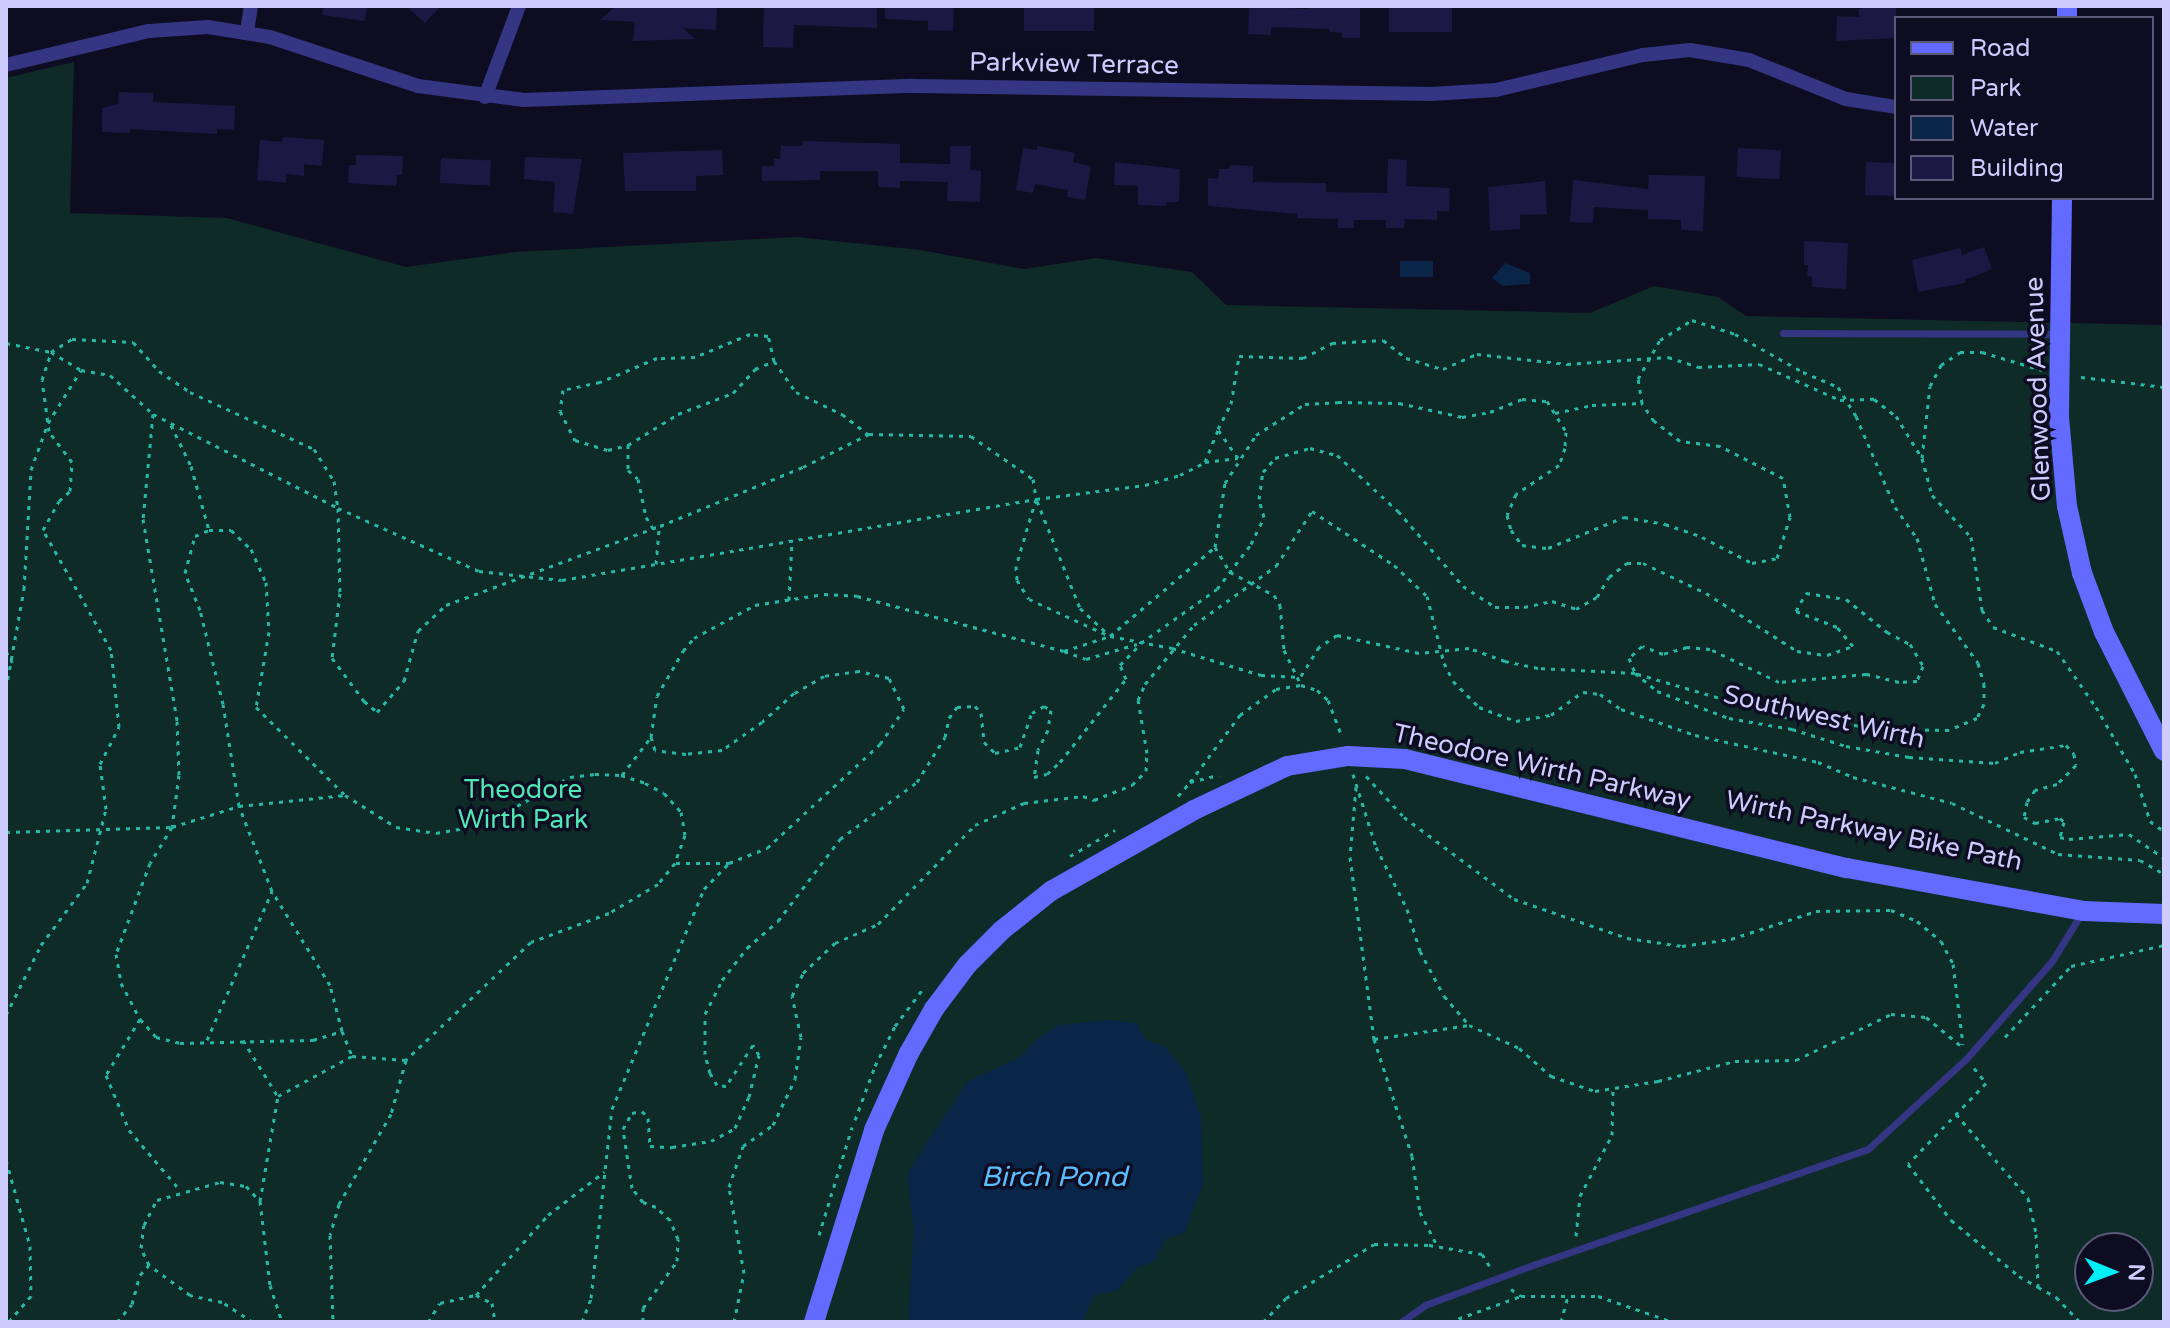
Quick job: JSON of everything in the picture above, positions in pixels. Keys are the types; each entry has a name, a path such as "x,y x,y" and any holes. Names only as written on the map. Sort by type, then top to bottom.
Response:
{"street":[{"path":"247,31 251,6"},
{"path":"485,97 519,6"},
{"name":"Parkview Terrace","path":"6,65 149,31 208,27 247,31 418,86 485,97 572,100 929,86 1463,93 1535,82 1643,55 1690,50 1749,60 1834,95 1872,105 1894,107"},
{"name":"Glenwood Avenue","path":"2062,200 2059,375 2062,469 2079,561 2122,673 2164,751"},
{"name":"Theodore Wirth Parkway","path":"814,1322 874,1130 909,1053 934,1009 967,965 1002,930 1051,891 1194,810 1342,744 1847,868 2083,911 2164,914"}],"lane":[{"path":"1783,333 2059,334"},
{"path":"1401,1322 1425,1305 1868,1149 1966,1059 2052,961 2083,911"}],"path":[{"path":"1300,677 1319,647 1337,635 1419,653 1469,648 1538,668 1635,673 1785,717 1888,729 1949,730 1977,718 1984,704 1984,684 1978,663 1935,604 1917,538 1895,507 1883,473 1838,387 1803,372 1735,334 1692,320 1660,340 1638,379 1642,403 1654,421 1680,441 1720,446 1783,478 1790,517 1777,558 1752,563 1702,537 1665,524 1624,517 1548,548 1522,545 1511,530 1507,515 1516,494 1559,465 1566,432 1547,401 1522,399 1490,412 1462,417 1399,403 1305,404 1256,435 1238,458 1225,483 1215,547 1230,572 1274,595 1280,605 1284,650 1300,677 1301,685"},
{"path":"774,361 755,369 733,393 678,414 628,445 608,450 575,440 560,411 563,390 600,382 657,358 695,357 750,334 768,336 774,361 796,392 869,434"},
{"path":"6,1015 41,945 87,883 98,829 106,809 100,764 119,727 111,650 43,530 59,501 70,491 72,462 49,431 42,380 51,352 72,339 133,342 159,371 190,392 314,449 334,481 338,508 340,593 332,658 364,701 377,712 404,681 418,631 446,605 521,574 660,526 803,467 869,434 971,436 1033,479 1036,499 1080,608 1110,636"},
{"path":"1205,462 1231,404 1234,368 1239,356 1303,358 1332,343 1383,340 1406,358 1443,369 1477,354 1567,364 1650,361 1668,357 1698,367 1759,364 1846,400 1874,399 1896,416 1922,458 1932,495 1971,537 1982,610 1993,627 2057,651 2096,707 2135,774 2150,821 2164,831"},
{"path":"6,343 51,352 81,370 110,375 153,414 338,508 479,571 562,580 1036,499 1145,485 1180,475 1205,462 1238,458"},
{"path":"1922,458 1930,386 1941,365 1960,352 1982,352 2059,375 2164,387"},
{"path":"6,689 24,589 31,470 48,423 81,370"},
{"path":"1555,413 1592,405 1642,403"},
{"path":"153,414 143,519 177,721 179,775 172,827 150,863 116,954 121,983 140,1019 156,1037 180,1043 313,1040 342,1031"},
{"path":"169,422 191,466 209,530"},
{"path":"1218,429 1238,458"},
{"path":"628,445 628,470 638,479 644,507 653,528"},
{"name":"Southwest Wirth","path":"643,1322 643,1308 677,1261 678,1239 670,1220 656,1207 643,1202 632,1188 623,1129 632,1113 642,1111 648,1118 650,1146 672,1147 711,1141 735,1128 749,1097 759,1055 753,1045 726,1086 717,1085 710,1073 705,1054 705,1014 722,980 747,948 778,921 840,839 917,782 945,737 949,718 957,707 975,706 981,713 984,742 995,753 1020,747 1032,713 1044,706 1051,710 1048,730 1038,750 1034,777 1047,774 1126,679 1120,665 1141,643 1217,589 1251,544 1264,517 1259,499 1263,472 1275,458 1310,448 1337,455 1398,511 1463,586 1495,607 1524,607 1552,601 1576,609 1597,597 1609,577 1627,563 1643,563 1706,593 1797,651 1827,655 1853,646 1837,627 1796,611 1806,593 1846,599 1887,632 1910,644 1923,666 1917,681 1899,682 1866,674 1779,682 1710,649 1687,647 1663,654 1642,646 1629,658 1635,673 1657,691 1729,718 1909,757 1995,763 2020,752 2066,745 2074,754 2076,765 2057,784 2035,790 2027,802 2024,817 2035,823 2060,818 2064,822 2060,837 2069,839 2129,834 2164,858"},
{"path":"1036,499 1016,566 1017,580 1029,599 1110,636 1172,648 1261,675 1300,677"},
{"name":"Southwest Wirth","path":"734,1322 744,1273 729,1187 743,1146 773,1125 795,1079 801,1037 792,996 803,973 835,943 878,924 975,825 1024,803 1083,796 1094,800 1132,785 1146,771 1138,700 1172,648 1194,625 1276,566 1312,511 1394,565 1427,596 1441,653 1453,681 1479,707 1516,721 1551,715 1583,692 1600,694 1621,709 1695,735 1818,762 1853,777 1952,803 2058,854 2140,860 2164,874"},
{"path":"656,564 660,526"},
{"path":"333,1322 330,1235 339,1204 391,1114 406,1060 531,942 609,913 658,884 675,863 685,835 681,812 664,793 621,775 570,777 482,825 436,833 396,827 345,795 256,707 269,632 266,582 251,549 231,530 209,530 195,536 185,573 200,610 223,704 239,806 272,891 330,985 352,1056"},
{"path":"789,600 792,539"},
{"path":"1064,651 1110,636 1215,547"},
{"path":"675,863 729,863 767,848 880,744 904,709 889,678 859,671 824,676 794,693 762,722 722,750 686,754 655,750 651,737 657,696 694,638 755,605 824,594 857,596 1086,659 1141,643"},
{"path":"6,651 13,662"},
{"path":"1173,802 1240,715 1276,689 1301,685 1317,690 1328,700 1342,744 1356,783 1376,847 1407,909 1420,951 1444,996 1469,1025 1519,1048 1551,1076 1595,1091 1735,1061 1796,1060 1891,1014 1926,1017 1964,1048 1957,1015 1958,989 1953,964 1941,941 1917,921 1891,910 1816,911 1731,939 1682,946 1627,938 1514,899 1404,817 1342,744"},
{"path":"621,775 651,737"},
{"path":"1190,782 1229,773"},
{"path":"1356,783 1350,857 1374,1039 1412,1156 1420,1212 1437,1246"},
{"path":"6,832 172,827 239,806 345,795"},
{"path":"1060,862 1124,826"},
{"path":"582,1322 591,1298 612,1109 704,889 729,863"},
{"path":"207,1040 272,891"},
{"path":"1996,1047 2071,966 2164,945"},
{"path":"816,1243 838,1166 875,1066 895,1026 932,979"},
{"path":"140,1019 106,1075 129,1130 181,1190"},
{"path":"1374,1039 1469,1025"},
{"path":"243,1040 278,1096 260,1201 270,1285 282,1322"},
{"path":"278,1096 352,1056 406,1060"},
{"path":"1986,1059 1975,1070 1986,1083 1908,1164 1951,1220 2019,1276 2056,1297 2080,1322"},
{"path":"1574,1251 1580,1196 1612,1135 1613,1088"},
{"path":"1956,1114 2028,1198 2036,1234 2038,1287"},
{"path":"6,1160 30,1246 31,1283 31,1296 8,1322"},
{"path":"476,1295 548,1215 604,1172"},
{"path":"253,1322 222,1302 190,1295 149,1265 141,1248 144,1225 157,1200 181,1190 220,1182 246,1186 260,1201"},
{"path":"1263,1322 1286,1298 1374,1244 1437,1246 1482,1254 1497,1279 1521,1296"},
{"path":"117,1322 132,1304 140,1275 149,1265"},
{"path":"428,1322 440,1303 458,1296 476,1295 492,1303 495,1322"},
{"path":"1449,1322 1521,1296 1598,1296 1673,1322"},
{"path":"1561,1322 1568,1296"}],"green space":[{"name":"Theodore Wirth Park","path":"74,62 70,213 227,218 406,267 515,252 797,237 920,250 1024,269 1096,258 1192,272 1226,305 1590,313 1654,286 1718,297 1746,316 2164,325 2164,1322 6,1322 6,78"}],"water":[{"path":"1400,261 1433,261 1433,277 1400,277"},
{"path":"1505,263 1530,273 1530,284 1503,286 1492,278"},
{"name":"Birch Pond","path":"1108,1020 1136,1023 1146,1040 1165,1047 1186,1072 1201,1117 1203,1184 1185,1232 1166,1239 1154,1261 1137,1268 1117,1291 1095,1295 1082,1322 908,1322 914,1230 907,1175 923,1148 968,1081 1020,1057 1038,1038 1060,1025"}],"building":[{"path":"323,6 367,6 365,21 322,15"},
{"path":"406,6 441,6 425,23"},
{"path":"616,6 717,7 716,30 683,28 695,39 633,41 635,22 600,20"},
{"path":"764,6 877,6 877,28 794,25 793,48 763,47"},
{"path":"885,6 954,6 953,31 928,30 928,21 885,19"},
{"path":"1024,6 1094,6 1094,31 1024,31"},
{"path":"1249,6 1308,9 1308,6 1360,6 1360,38 1342,38 1342,33 1330,32 1330,29 1271,27 1271,35 1248,34"},
{"path":"1389,6 1452,6 1452,32 1389,32"},
{"path":"1896,7 1894,38 1836,41 1837,16 1859,17 1858,9"},
{"path":"119,92 153,93 153,102 235,106 234,130 217,129 217,134 130,129 130,133 102,132 102,108 118,104"},
{"path":"283,137 324,140 322,166 304,164 304,176 287,174 286,183 257,180 260,140 282,142"},
{"path":"803,141 900,144 900,163 950,164 950,146 971,146 970,170 981,171 980,202 947,201 948,182 900,181 900,188 878,187 878,171 820,171 820,180 762,181 762,166 774,166 774,159 780,159 781,146 803,146"},
{"path":"1037,146 1075,153 1073,162 1091,166 1085,200 1067,197 1068,190 1035,184 1033,193 1016,190 1023,148 1037,150"},
{"path":"1738,148 1781,150 1779,179 1736,177"},
{"path":"722,150 723,175 696,176 696,191 625,191 623,153"},
{"path":"356,155 403,156 402,175 397,175 396,186 348,183 349,165 356,165"},
{"path":"525,157 582,159 573,214 553,212 555,182 524,179"},
{"path":"441,158 491,161 490,186 440,183"},
{"path":"1388,159 1407,160 1406,186 1450,188 1449,211 1437,211 1437,220 1405,219 1404,228 1386,228 1386,220 1354,220 1354,228 1338,228 1338,219 1297,218 1297,214 1208,206 1208,178 1218,179 1219,169 1229,169 1230,165 1253,166 1253,182 1326,183 1326,192 1387,193"},
{"path":"1115,162 1180,169 1179,202 1166,202 1166,206 1138,205 1138,186 1114,185"},
{"path":"1866,162 1894,163 1894,196 1865,195"},
{"path":"1649,175 1705,176 1703,231 1681,230 1681,220 1648,219 1648,210 1594,207 1593,223 1570,222 1573,180 1648,189"},
{"path":"1545,181 1547,214 1520,215 1520,229 1490,231 1488,187"},
{"path":"1804,241 1848,243 1846,289 1812,287 1812,277 1807,276 1808,265 1804,265"},
{"path":"1984,247 1992,269 1965,280 1965,283 1918,292 1912,260 1960,248 1962,255"}]}
